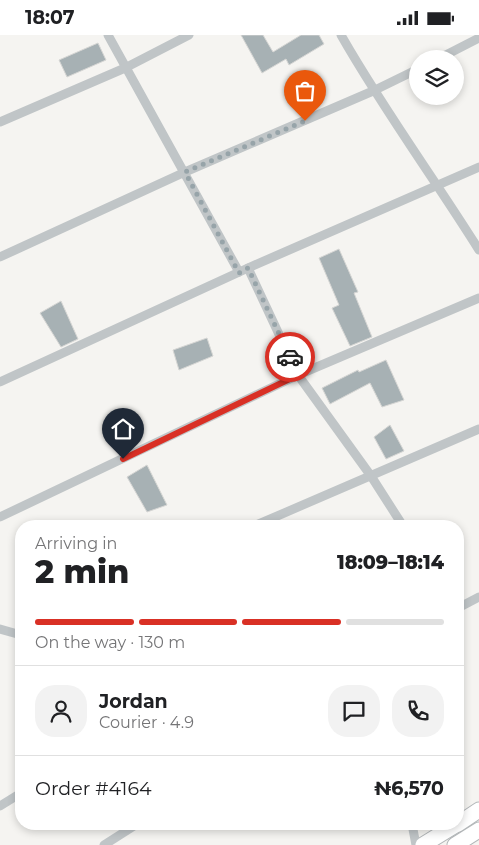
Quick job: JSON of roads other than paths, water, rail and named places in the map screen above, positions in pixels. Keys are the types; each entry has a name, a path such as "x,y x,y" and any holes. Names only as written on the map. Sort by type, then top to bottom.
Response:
{"highway":[{"path":"464,820 479,810"},
{"path":"423,845 447,830"},
{"path":"455,845 479,830"}],"street":[{"path":"108,35 239,273"},
{"path":"0,122 125,68 189,35"},
{"path":"341,35 373,91 439,185 479,250"},
{"path":"456,50 479,38"},
{"path":"0,257 185,172 373,91 409,73"},
{"path":"0,382 248,268 479,167"},
{"path":"248,268 298,375 371,476 399,520"},
{"path":"0,517 298,375 479,298"},
{"path":"268,520 479,429"},
{"path":"464,605 479,597"},
{"path":"0,629 15,633"},
{"path":"0,806 15,797"},
{"path":"104,845 128,830"},
{"path":"413,830 416,845"}]}
